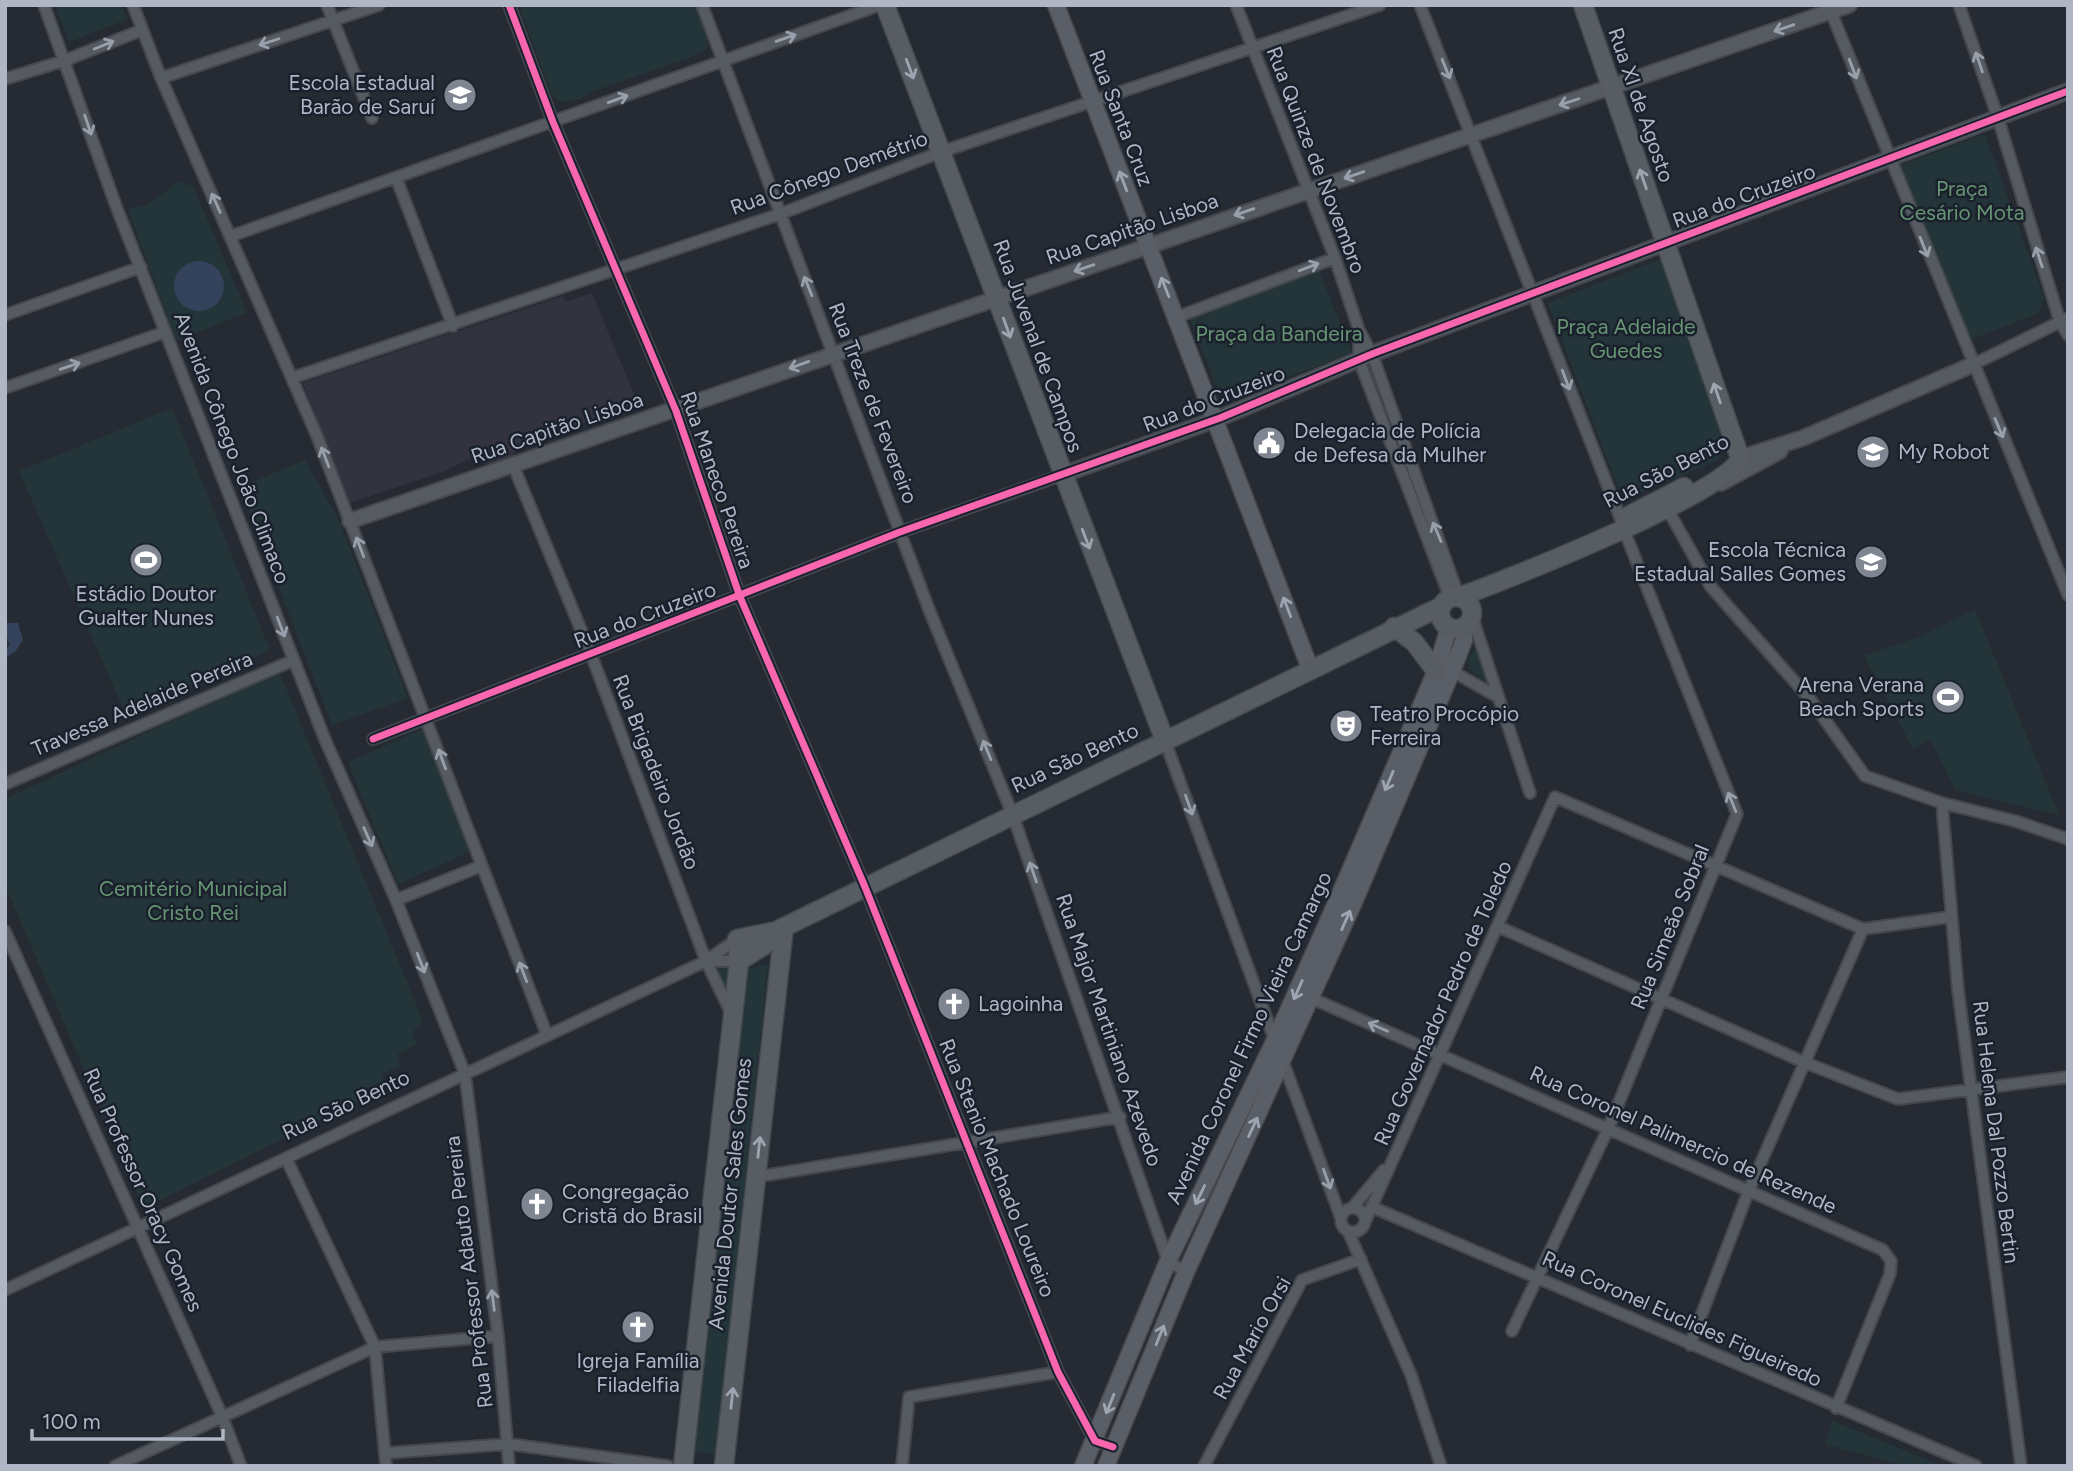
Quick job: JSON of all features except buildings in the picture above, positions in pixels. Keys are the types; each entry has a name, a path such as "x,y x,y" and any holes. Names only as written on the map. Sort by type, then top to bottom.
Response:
{"main road":[{"name":"Rua Juvenal de Campos","path":"885,5 1165,741"},
{"name":"Rua Santa Cruz","path":"1056,5 1311,671"},
{"name":"Rua XI de Agosto","path":"1583,5 1740,458"},
{"path":"1668,510 1733,470 1740,458"},
{"name":"Rua São Bento","path":"737,939 780,929 1013,813 1311,671 1394,627 1457,612 1502,579 1622,525 1740,458"},
{"name":"Rua São Bento","path":"1622,525 1668,510"},
{"name":"Avenida Coronel Firmo Vieira Camargo","path":"1083,1466 1168,1261 1275,1040 1444,671 1464,640 1457,612"},
{"path":"1394,627 1444,671"},
{"name":"Avenida Coronel Firmo Vieira Camargo","path":"1106,1466 1186,1272 1311,998 1444,671"},
{"name":"Rua São Bento","path":"739,961 763,946 780,929"},
{"name":"Avenida Doutor Sales Gomes","path":"724,1466 780,929"},
{"name":"Avenida Doutor Sales Gomes","path":"683,1466 739,961 737,939"}],"street":[{"name":"Avenida Cônego João Climaco","path":"44,5 66,60 116,206 326,742 397,900 465,1074"},
{"path":"133,5 161,78 292,378 350,521 547,1035"},
{"path":"327,5 372,118"},
{"path":"161,78 379,5"},
{"name":"Rua Maneco Pereira","path":"509,5 553,122 676,411 740,597 865,887"},
{"name":"Rua Treze de Fevereiro","path":"702,5 900,532 1013,813"},
{"path":"231,236 397,180 880,5"},
{"name":"Rua Quinze de Novembro","path":"1236,5 1335,258 1366,357 1457,612 1496,696 1530,793"},
{"name":"Rua Cônego Demétrio","path":"292,378 780,214 942,152 1380,5"},
{"path":"1420,5 1622,525"},
{"name":"Rua Capitão Lisboa","path":"350,521 676,411 834,352 1611,88 1829,8 1849,5"},
{"path":"1959,5 2068,335"},
{"path":"1829,8 1972,365 2068,595"},
{"path":"5,79 66,60 142,30"},
{"name":"Rua do Cruzeiro","path":"373,739 900,532 1216,419 1532,293 1889,161 2068,91"},
{"path":"397,180 453,326"},
{"path":"1177,317 1335,258"},
{"path":"5,315 141,267"},
{"path":"1972,365 2064,320"},
{"path":"5,388 165,332"},
{"name":"Rua São Bento","path":"1740,458 1803,438 1972,365"},
{"name":"Rua São Bento","path":"1668,510 1746,471 1803,438"},
{"name":"Rua Brigadeiro Jordão","path":"513,465 591,654 706,961 733,1015"},
{"path":"1668,510 1711,587 1810,699 1865,776 1942,803 2015,821 2068,839"},
{"name":"Rua Simeão Sobral","path":"1512,1331 1608,1129 1737,814 1622,525"},
{"name":"Travessa Adelaide Pereira","path":"5,784 294,660"},
{"path":"1444,671 1496,696"},
{"path":"1165,741 1343,1226 1361,1259 1411,1375 1441,1466"},
{"name":"Rua Governador Pedro de Toledo","path":"1364,1224 1555,797 1715,865"},
{"name":"Rua Helena Dal Pozzo Bertin","path":"1942,803 1950,917 1970,1089 2021,1466"},
{"name":"Rua Major Martiniano Azevedo","path":"1013,813 1168,1261"},
{"path":"1715,865 1863,929 1950,917"},
{"path":"397,900 481,866"},
{"name":"Rua Stenio Machado Loureiro","path":"865,887 1058,1372 1095,1441"},
{"path":"1499,927 1806,1063 1898,1099 2068,1077"},
{"path":"1690,1345 1749,1190 1863,929"},
{"name":"Rua Professor Oracy Gomes","path":"5,931 139,1227 242,1466"},
{"name":"Rua São Bento","path":"5,1290 706,961 737,939"},
{"name":"Rua São Bento","path":"706,961 739,961"},
{"name":"Rua Coronel Palimercio de Rezende","path":"1311,998 1883,1250 1891,1261 1890,1274 1836,1408"},
{"name":"Rua Professor Adauto Pereira","path":"465,1074 498,1336 509,1466"},
{"path":"755,1177 969,1144 1120,1117"},
{"path":"286,1158 375,1347 386,1466"},
{"path":"1341,1218 1393,1160"},
{"name":"Rua Coronel Euclides Figueiredo","path":"1372,1207 1976,1466"},
{"path":"1348,1231 1361,1230 1364,1224 1363,1213 1352,1208"},
{"name":"Rua Mario Orsi","path":"1204,1466 1302,1280 1361,1259"},
{"path":"1168,1261 1186,1272"},
{"path":"115,1466 375,1347 498,1336"},
{"path":"902,1466 909,1397 1058,1372"},
{"path":"1095,1441 1114,1447"},
{"path":"386,1453 509,1444 668,1466"}],"shaded area":[{"path":"592,293 638,404 520,445 512,456 487,465 474,457 442,472 349,503 303,383 563,296 566,302"}],"green space":[{"path":"55,5 121,5 127,19 69,42"},
{"path":"519,5 701,5 707,39 706,50 591,92 580,99 562,102 552,95"},
{"name":"Praça Cesário Mota","path":"1985,134 2044,298 2039,313 1971,340 1899,166"},
{"path":"178,182 193,186 247,313 176,340 128,209 145,206"},
{"name":"Praça Adelaide Guedes","path":"1662,259 1724,445 1717,460 1623,501 1548,303"},
{"name":"Praça da Bandeira","path":"1319,271 1352,353 1222,401 1190,319"},
{"name":"Estádio Doutor Gualter Nunes","path":"172,408 270,650 126,715 19,471"},
{"path":"305,460 340,523 408,698 332,725 240,487"},
{"name":"Arena Verana Beach Sports","path":"1975,609 2059,815 1955,790 1930,739 1913,749 1864,655 1917,638"},
{"path":"1476,648 1488,681 1486,682 1468,668 1469,657"},
{"name":"Cemitério Municipal Cristo Rei","path":"279,671 423,1021 412,1033 417,1044 397,1055 400,1066 381,1074 385,1088 148,1206 140,1200 5,885 5,799"},
{"path":"423,729 471,851 398,884 348,762"},
{"path":"768,964 716,1454 692,1452 743,970"},
{"path":"734,965 731,1001 712,968"},
{"path":"1832,1421 1943,1466 1905,1466 1825,1444"}],"water":[{"path":"199,261 216,269 224,286 216,303 199,311 182,303 174,286 182,269"},
{"path":"7,623 18,623 23,640 15,652 5,658 5,649 10,645 5,633"}],"cycle path":[{"path":"509,5 553,122 676,411 740,597 865,887 1058,1372 1095,1441 1113,1447"},
{"path":"373,739 900,532 1220,418 1372,354 2068,91"}],"place":[{"name":"Escola Estadual Barão de Saruí","path":"460,95"},
{"name":"Delegacia de Polícia de Defesa da Mulher","path":"1269,443"},
{"name":"My Robot","path":"1873,452"},
{"name":"Estádio Doutor Gualter Nunes","path":"146,560"},
{"name":"Escola Técnica Estadual Salles Gomes","path":"1871,562"},
{"name":"Arena Verana Beach Sports","path":"1948,697"},
{"name":"Teatro Procópio Ferreira","path":"1346,726"},
{"name":"Lagoinha","path":"954,1004"},
{"name":"Congregação Cristã do Brasil","path":"537,1204"},
{"name":"Igreja Família Filadelfia","path":"638,1327"}]}
